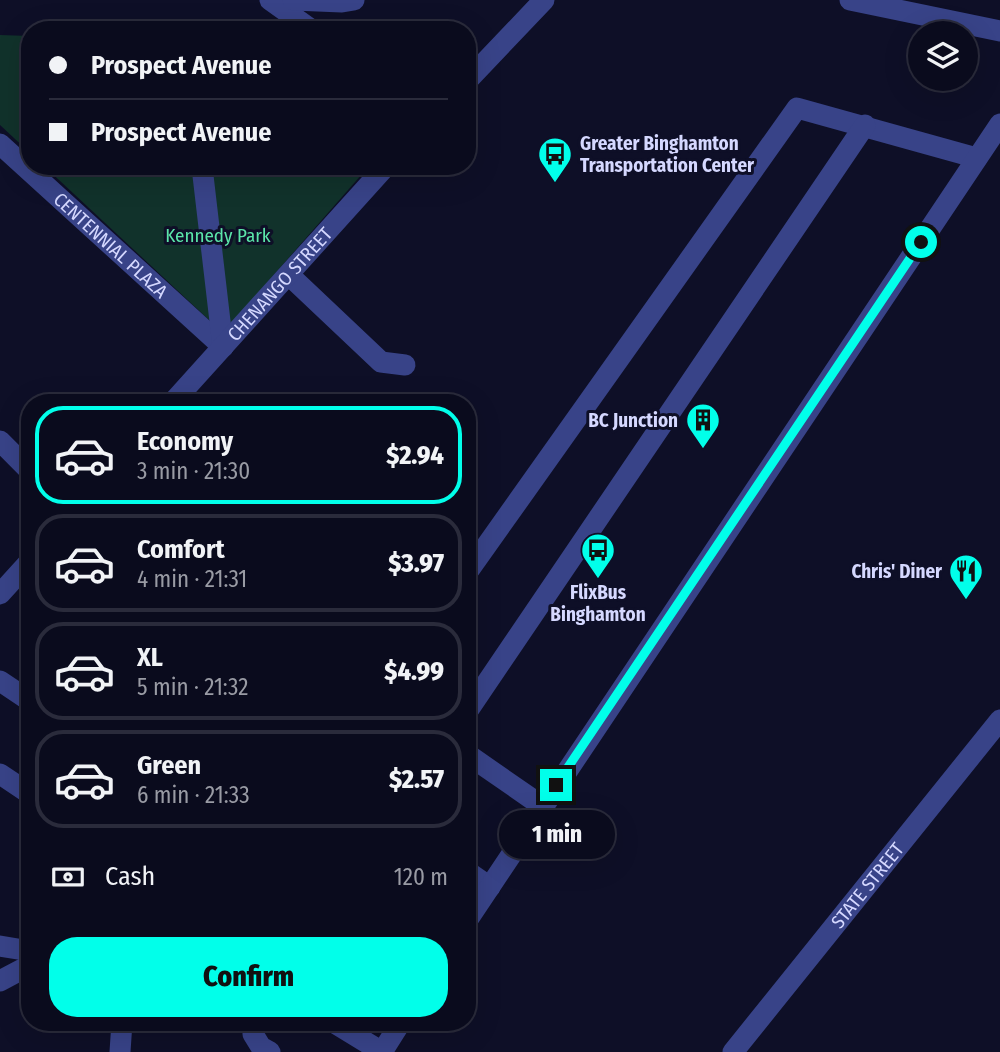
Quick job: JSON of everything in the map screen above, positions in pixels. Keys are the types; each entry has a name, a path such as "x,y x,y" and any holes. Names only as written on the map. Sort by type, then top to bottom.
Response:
{"street":[{"path":"270,0 299,21"},
{"path":"293,0 354,0"},
{"path":"476,71 544,0"},
{"path":"850,0 1000,31"},
{"path":"476,560 797,108 977,158"},
{"path":"476,908 1000,124"},
{"path":"476,699 865,125"},
{"name":"CENTENNIAL PLAZA","path":"0,144 21,163"},
{"name":"CENTENNIAL PLAZA","path":"34,175 223,347"},
{"path":"203,175 223,347"},
{"name":"CHENANGO STREET","path":"180,394 378,175"},
{"path":"289,275 381,362 405,365"},
{"path":"0,441 21,462"},
{"path":"5,579 21,567"},
{"path":"0,681 21,695"},
{"name":"STATE STREET","path":"733,1052 1000,720"},
{"path":"476,760 542,806"},
{"path":"0,774 21,788"},
{"path":"476,877 490,887"},
{"path":"0,946 21,950"},
{"path":"0,981 21,970"},
{"path":"120,1052 121,1031"},
{"path":"254,1031 261,1046 270,1052"},
{"path":"348,1031 382,1052 395,1031"}],"green space":[{"path":"0,35 21,36 21,145 0,125"},
{"name":"Kennedy Park","path":"54,175 361,175 223,333"}],"place":[{"name":"Greater Binghamton Transportation Center","path":"555,184"},
{"name":"BC Junction","path":"703,450"},
{"name":"FlixBus Binghamton","path":"598,580"},
{"name":"Chris' Diner","path":"966,601"}],"route":[{"path":"556,785 921,242"}]}
